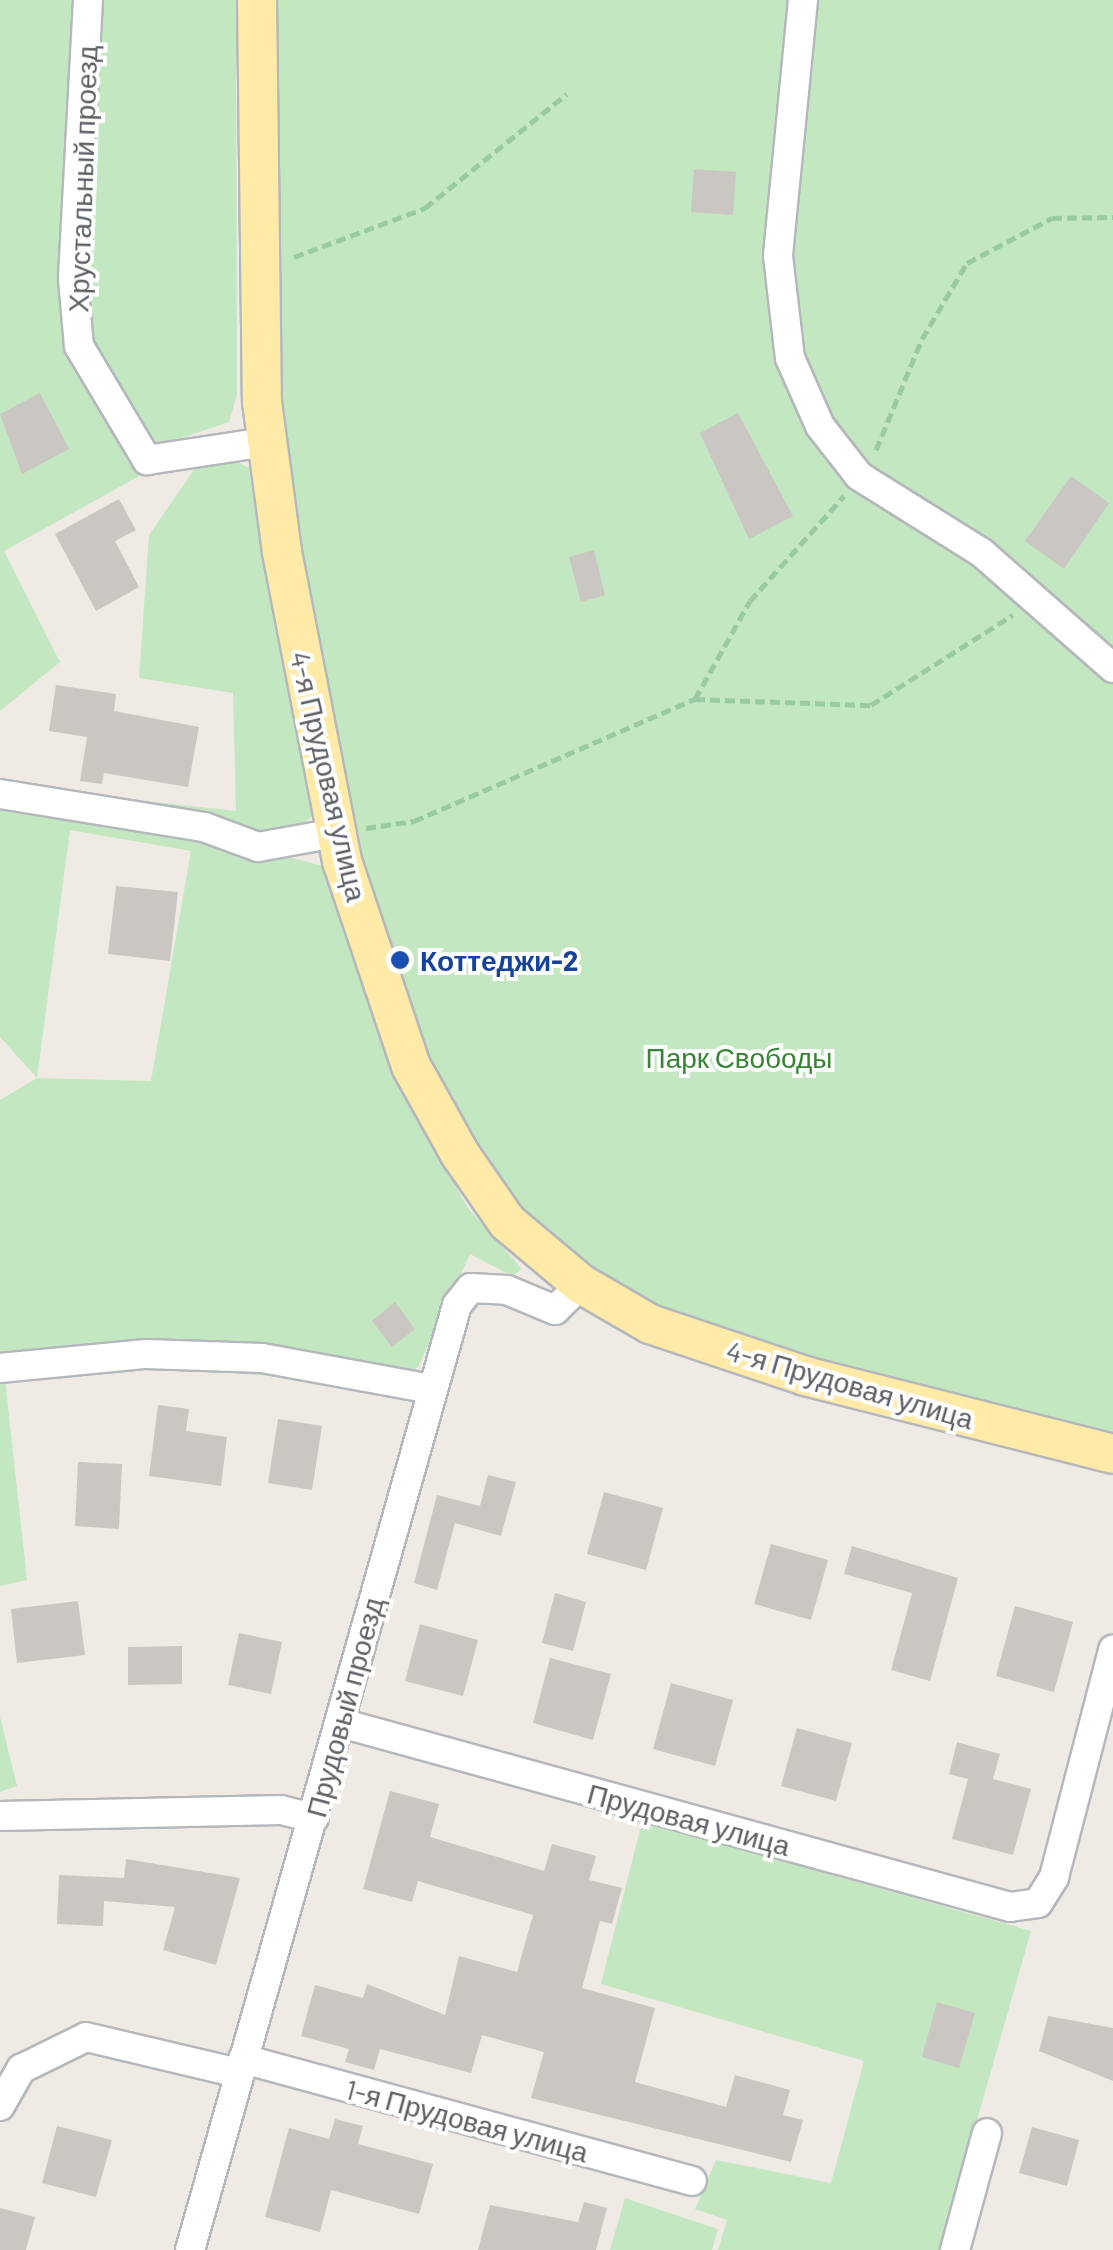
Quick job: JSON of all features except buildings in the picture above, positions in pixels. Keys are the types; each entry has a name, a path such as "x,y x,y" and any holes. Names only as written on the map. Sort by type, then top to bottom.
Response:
{"main road":[{"name":"4-я Прудовая улица","path":"257,0 258,271 266,442 336,833 411,1066 507,1222 581,1284 650,1324 805,1376 1113,1454"}],"street":[{"name":"Хрустальный проезд","path":"88,0 73,280 80,346 147,460 266,442"},
{"path":"803,0 778,256 790,358 820,426 859,476 982,553 1113,668"},
{"path":"0,794 204,827 258,847 336,833"},
{"name":"Прудовый проезд","path":"190,2250 457,1305 472,1288 554,1310 581,1284"},
{"path":"0,1368 146,1354 262,1358 431,1389"},
{"name":"Прудовая улица","path":"340,1722 1010,1907 1038,1903 1054,1877 1113,1650"},
{"path":"0,1816 281,1810 314,1818"},
{"name":"1-я Прудовая улица","path":"0,2106 21,2068 86,2037 240,2066 692,2181"},
{"path":"955,2250 987,2133"}],"path":[{"path":"258,271 425,208 567,94"},
{"path":"695,699 750,601 859,476 968,263 1052,218 1113,218"},
{"path":"336,833 414,821 695,699 872,705 1036,599"}],"green space":[{"path":"0,0 236,0 237,395 229,422 158,446 152,469 4,551 60,662 0,711"},
{"name":"Парк Свободы","path":"276,0 1113,0 1113,1441 809,1366 668,1314 593,1274 521,1216 474,1141 428,1059 359,857 294,546 280,431"},
{"path":"226,456 249,468 316,813 269,852 323,866 393,1078 468,1208 522,1269 512,1276 470,1254 418,1367 388,1386 142,1365 5,1379 27,1580 0,1586 0,1100 37,1078 0,1037 0,785 236,811 233,693 139,678 149,535 198,464","holes":["70,830 191,851 151,1081 37,1078"]},
{"path":"0,1717 17,1786 0,1792"},
{"path":"642,1822 1031,1931 940,2250 718,2250 727,2220 695,2209 716,2160 831,2183 864,2061 601,1984"},
{"path":"625,2198 718,2229 712,2250 610,2250"}],"place":[{"name":"Коттеджи-2","path":"400,960"}]}
